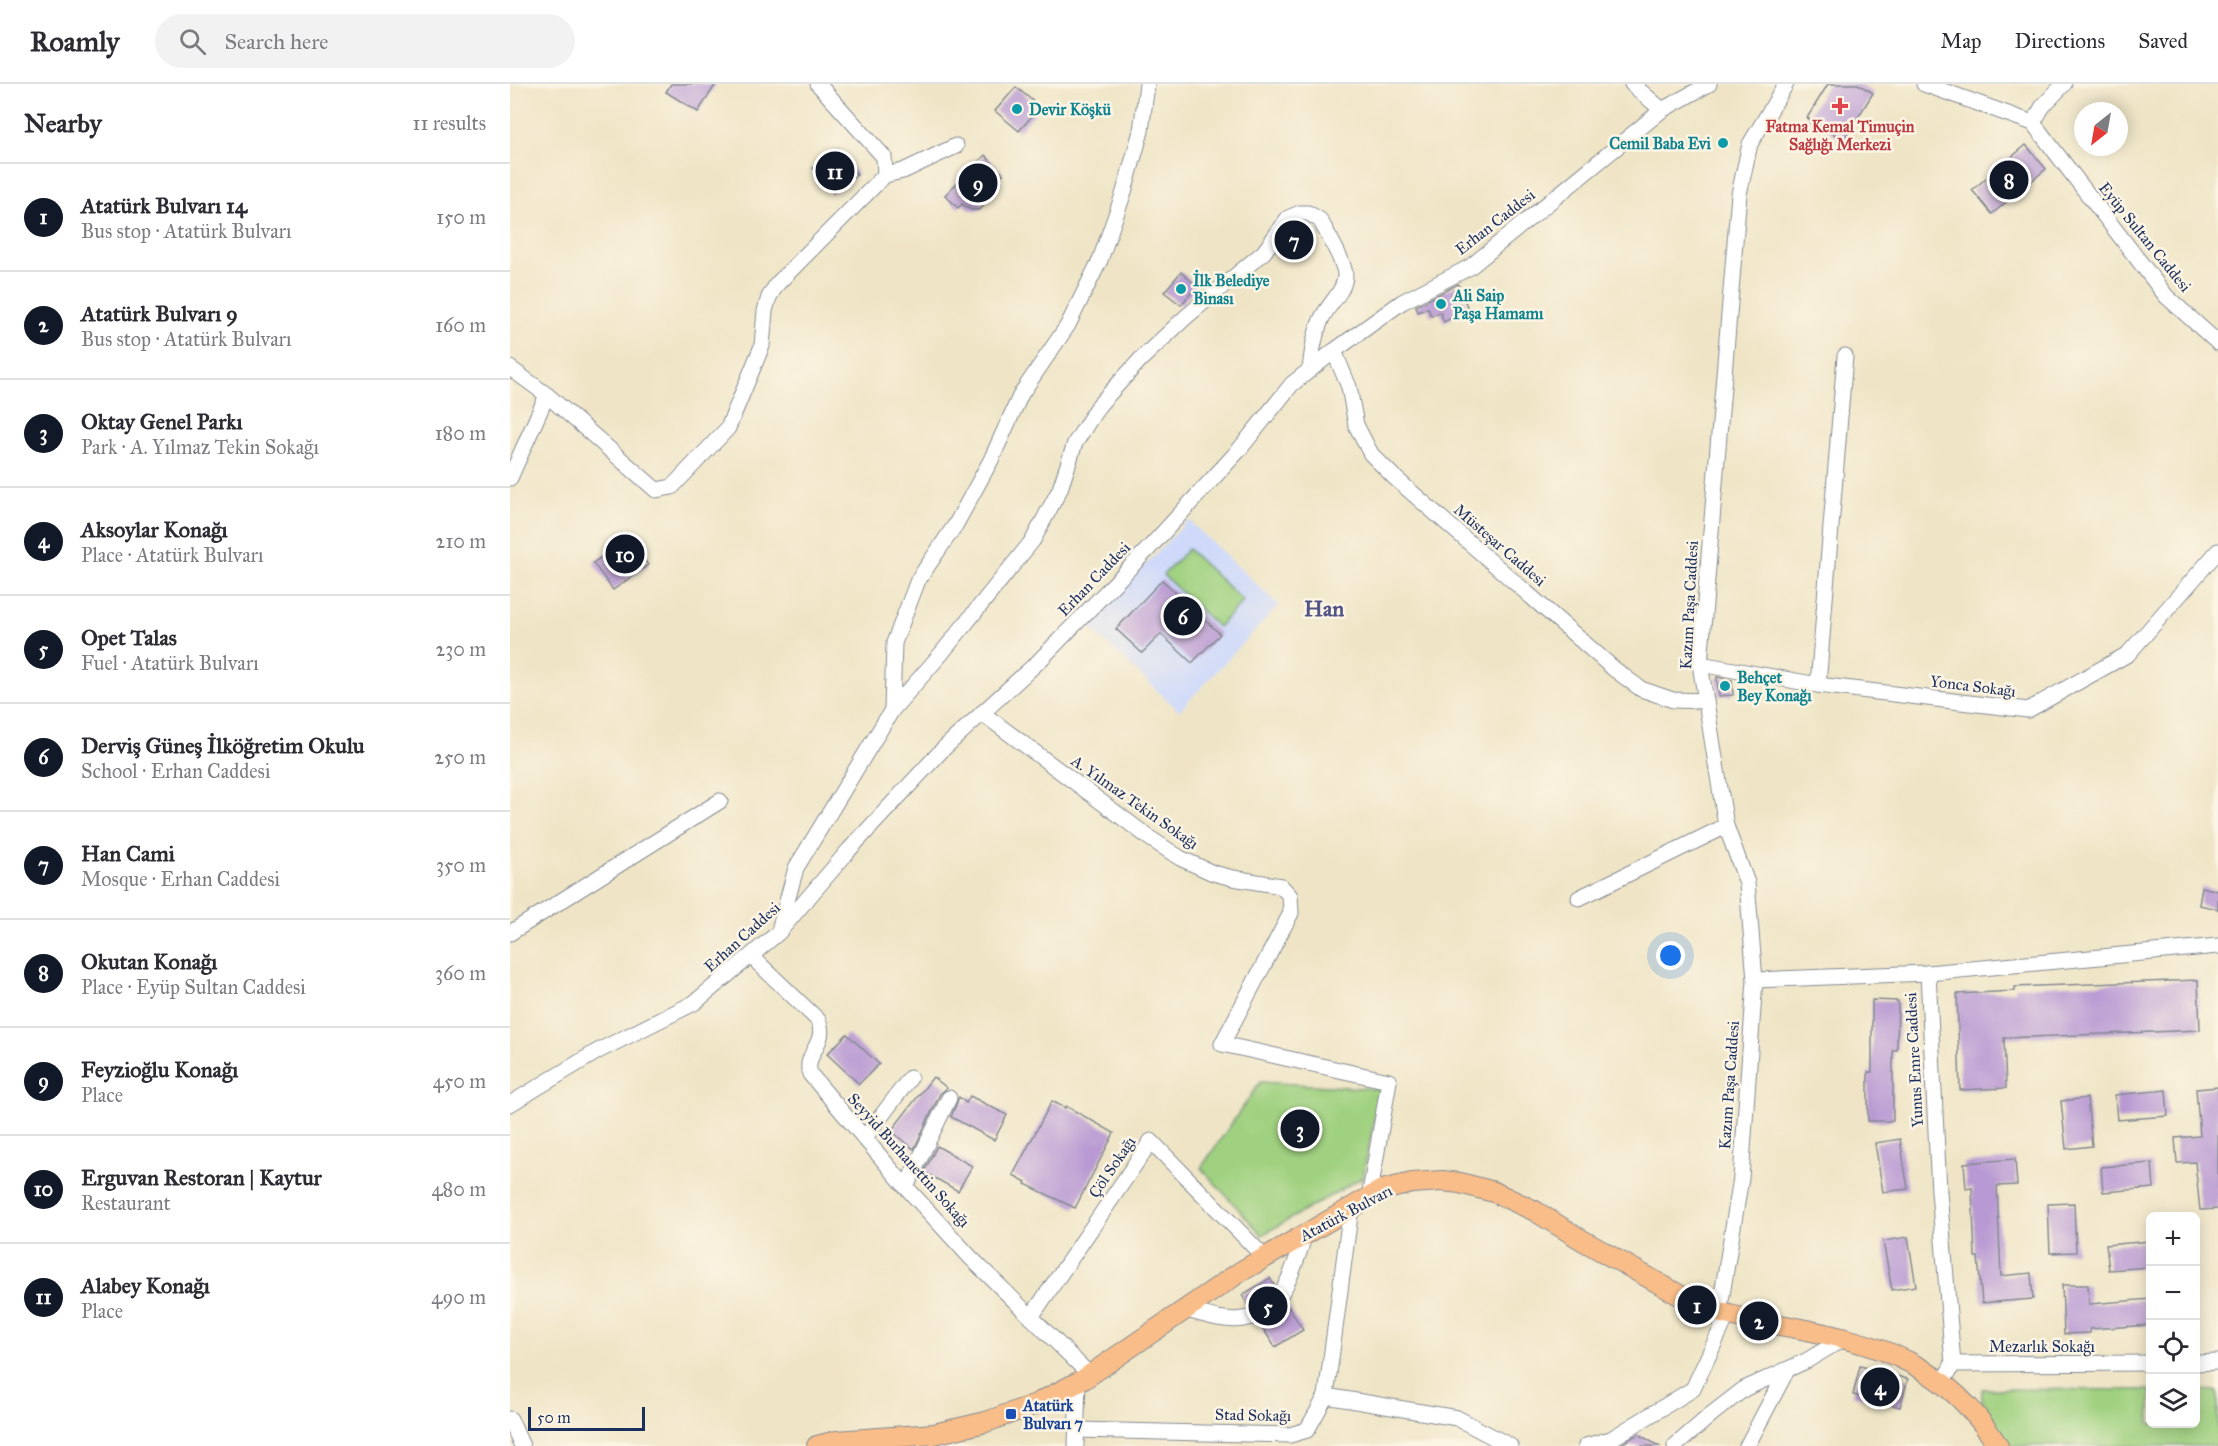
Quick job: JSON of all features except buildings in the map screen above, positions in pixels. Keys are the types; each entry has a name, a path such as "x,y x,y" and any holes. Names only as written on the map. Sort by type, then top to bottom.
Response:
{"main road":[{"name":"Atatürk Bulvarı","path":"817,1446 908,1438 960,1429 1036,1404 1084,1379 1183,1309 1382,1190 1412,1183 1442,1181 1477,1186 1511,1199 1682,1298 1723,1314 1843,1339 1906,1360 1943,1382 1968,1406 1998,1446"}],"street":[{"path":"818,84 884,158 885,175"},
{"path":"892,710 894,643 918,580 956,524 991,460 1021,394 1068,325 1100,260 1124,192 1141,131 1147,84"},
{"path":"1632,84 1662,110"},
{"name":"Erhan Caddesi","path":"510,1104 598,1051 694,1003 751,956 778,933 849,850 943,749 1039,661 1149,548 1239,450 1292,384 1402,302 1470,267 1662,110 1709,84"},
{"name":"Kazım Paşa Caddesi","path":"1586,1446 1611,1439 1693,1389 1723,1314 1741,1178 1755,980 1747,883 1726,826 1700,664 1738,194 1750,144 1786,84"},
{"path":"1924,84 2032,123 2043,106 2064,84"},
{"name":"Eyüp Sultan Caddesi","path":"2032,123 2166,296 2218,344"},
{"path":"510,368 547,395 656,490 672,487 728,428 762,346 765,311 769,297 777,284 885,175 903,171 956,146"},
{"path":"778,933 796,868 892,710 948,646 1033,540 1060,489 1076,443 1099,405 1187,316 1264,252 1288,218 1300,213 1320,220 1344,268 1345,278 1342,287 1322,318 1313,343 1310,370"},
{"name":"Müsteşar Caddesi","path":"1334,351 1349,387 1356,425 1371,454 1394,477 1614,669 1641,689 1672,700 1706,701"},
{"path":"1818,685 1845,356"},
{"path":"510,478 547,395"},
{"name":"Yonca Sokağı","path":"1700,664 1818,685 2028,710 2128,654 2216,557"},
{"name":"A. Yılmaz Tekin Sokağı","path":"982,713 1180,858 1213,873 1274,884 1286,891 1292,901 1291,913 1222,1044 1389,1080 1369,1198"},
{"path":"510,933 720,801"},
{"path":"1579,898 1726,826"},
{"name":"Yunus Emre Caddesi","path":"1953,1365 1938,1191 1928,973 2218,946"},
{"name":"Seyyid Burhanettin Sokağı","path":"751,956 818,1020 821,1037 808,1064 810,1074 906,1187 1031,1317 1084,1379"},
{"path":"1755,980 1928,973"},
{"path":"864,1139 909,1078"},
{"path":"906,1187 950,1098"},
{"name":"Çöl Sokağı","path":"1031,1317 1151,1141 1265,1258"},
{"name":"Stad Sokağı","path":"1077,1438 1297,1434 1310,1427 1326,1396 1351,1208"},
{"path":"1183,1309 1217,1318 1243,1319 1270,1307 1290,1281 1305,1234"},
{"path":"1675,1446 1744,1389 1806,1361 1843,1339"},
{"path":"2200,1363 2218,1362"},
{"name":"Mezarlık Sokağı","path":"1953,1365 2146,1363"},
{"path":"1943,1382 1953,1365"},
{"path":"1747,1446 1787,1370"},
{"path":"1077,1438 1084,1379"},
{"path":"1326,1396 1457,1418 1509,1446"},
{"path":"510,1419 522,1446"}],"shaded area":[{"path":"1188,520 1279,605 1179,711 1088,626"}],"green space":[{"path":"1188,549 1243,601 1218,627 1163,575"},
{"path":"1260,1082 1380,1089 1363,1177 1262,1235 1201,1168"},
{"path":"1982,1389 2146,1390 2146,1428 2200,1428 2200,1390 2218,1391 2218,1446 2008,1446 1982,1400"}],"place":[{"name":"Fatma Kemal Timuçin Sağlığı Merkezi","path":"1840,106"},
{"name":"Devir Köşkü","path":"1017,109"},
{"name":"Cemil Baba Evi","path":"1723,143"},
{"name":"Alabey Konağı","path":"835,171"},
{"name":"Okutan Konağı","path":"2009,180"},
{"name":"Feyzioğlu Konağı","path":"978,183"},
{"name":"Han Cami","path":"1294,240"},
{"name":"İlk Belediye Binası","path":"1181,289"},
{"name":"Ali Saip Paşa Hamamı","path":"1441,304"},
{"name":"Erguvan Restoran | Kaytur","path":"625,554"},
{"name":"Derviş Güneş İlköğretim Okulu","path":"1183,616"},
{"name":"Behçet Bey Konağı","path":"1725,686"},
{"name":"Oktay Genel Parkı","path":"1300,1129"},
{"name":"Atatürk Bulvarı 14","path":"1697,1305"},
{"name":"Opet Talas","path":"1268,1306"},
{"name":"Atatürk Bulvarı 9","path":"1759,1321"},
{"name":"Aksoylar Konağı","path":"1880,1387"},
{"name":"Atatürk Bulvarı 7","path":"1011,1414"}],"district":[{"name":"Han","path":"1324,608"}]}
